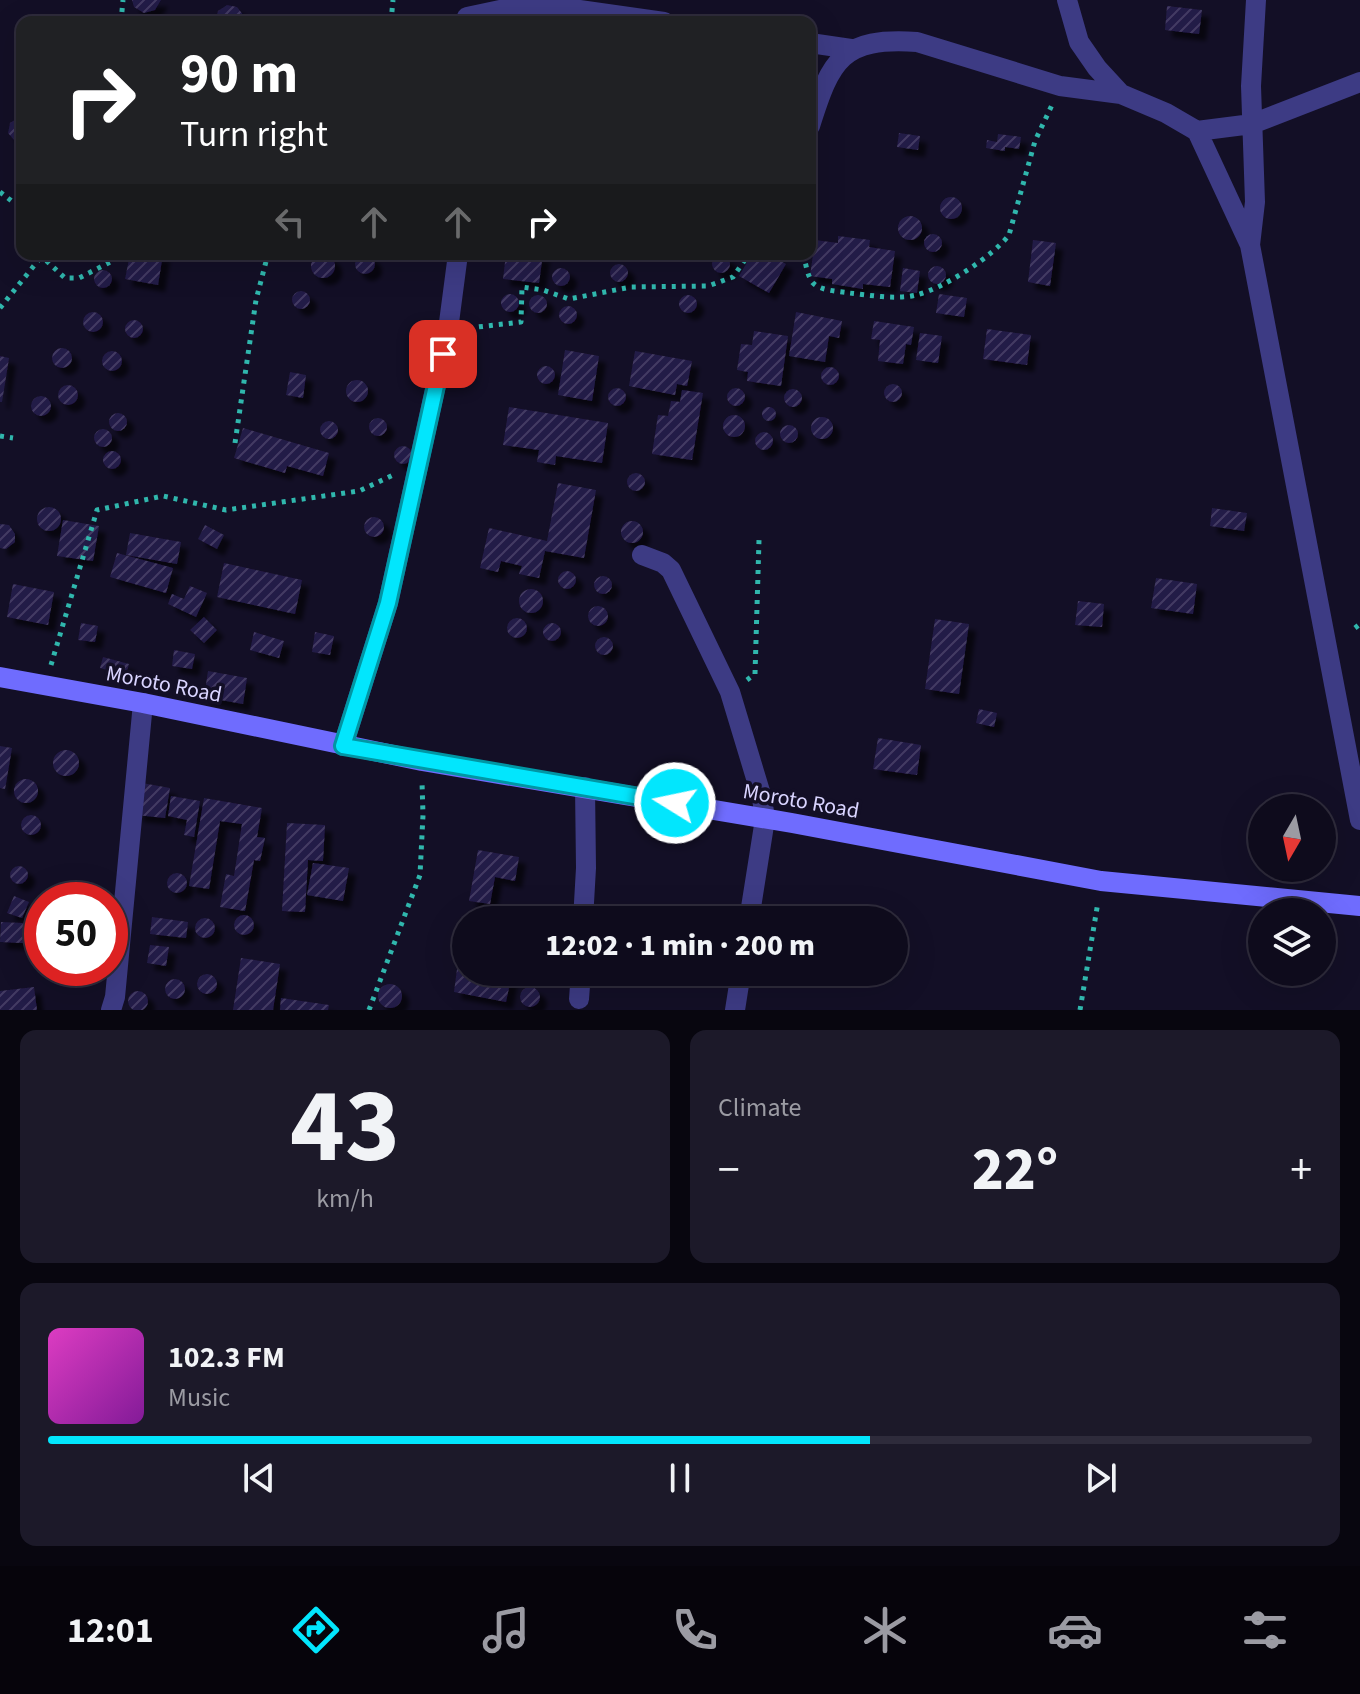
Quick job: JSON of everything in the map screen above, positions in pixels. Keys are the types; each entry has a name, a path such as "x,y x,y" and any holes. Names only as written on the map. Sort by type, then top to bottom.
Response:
{"main road":[{"name":"Moroto Road","path":"0,677 143,703 422,761 585,787 1101,881 1360,906"}],"street":[{"path":"1067,0 1079,42 1121,94"},
{"path":"1250,245 1255,202 1251,86 1256,0"},
{"path":"468,13 545,5 622,16"},
{"path":"816,106 840,58 851,49 867,43 894,40 917,42 1060,86 1121,94 1166,113 1197,131 1250,245 1360,820"},
{"path":"816,44 851,49"},
{"path":"1197,131 1252,124 1360,82"},
{"path":"343,746 388,603 448,330 457,260"},
{"path":"642,555 663,563 671,570 730,692 754,767 765,819 751,906"},
{"path":"111,1010 115,997 143,703"},
{"path":"584,906 585,787"},
{"path":"579,999 580,986"},
{"path":"735,1010 739,986"}],"path":[{"path":"805,260 812,282 829,290 871,296 914,296 943,284 1000,246 1009,235 1035,141 1060,86"},
{"path":"0,192 16,204"},
{"path":"0,308 37,260"},
{"path":"45,260 65,278 79,278 114,260"},
{"path":"235,443 256,300 266,260"},
{"path":"448,330 521,322 522,287 569,299 631,287 708,286 733,277 745,260"},
{"path":"0,436 13,438"},
{"path":"45,685 97,510 163,496 226,510 292,499 332,497 359,491 420,461"},
{"path":"730,692 755,674 759,540"},
{"path":"369,1010 420,875 422,761"},
{"path":"1080,1010 1101,881"}],"building":[{"path":"132,0 161,0 155,10 144,13 134,7"},
{"path":"227,5 237,7 244,16 217,16 218,11"},
{"path":"1167,6 1202,10 1199,34 1165,30"},
{"path":"16,119 16,140 8,133 10,123"},
{"path":"899,133 920,136 918,150 897,147"},
{"path":"998,134 1021,137 1019,149 1005,147 1005,151 986,148 987,140 997,142"},
{"path":"947,197 955,197 962,208 955,219 947,219 940,212 940,204"},
{"path":"910,216 918,220 922,228 918,236 910,240 902,236 898,228 902,220"},
{"path":"933,234 942,243 933,252 924,243"},
{"path":"838,236 870,240 869,247 895,251 890,287 863,284 863,289 832,284 832,279 810,276 812,260 816,260 816,240 838,243"},
{"path":"1033,240 1056,243 1050,286 1028,282"},
{"path":"129,260 162,260 158,285 125,279"},
{"path":"314,260 334,262 334,270 327,277 319,277 312,270"},
{"path":"356,260 374,260 374,268 369,273 361,273 356,268"},
{"path":"505,260 542,260 539,283 503,279"},
{"path":"714,260 729,261 727,270 721,273 712,264"},
{"path":"748,260 779,260 786,264 769,293 739,276"},
{"path":"619,264 628,273 619,282 610,273"},
{"path":"937,266 946,275 937,284 928,275"},
{"path":"561,268 570,277 561,286 552,277"},
{"path":"903,268 920,271 917,293 900,291"},
{"path":"103,270 112,279 103,288 94,279"},
{"path":"301,291 310,300 301,309 292,300"},
{"path":"510,294 519,303 510,312 501,303"},
{"path":"939,294 967,298 964,317 936,313"},
{"path":"538,295 547,304 538,313 529,304"},
{"path":"688,295 697,304 688,313 679,304"},
{"path":"568,306 577,315 568,324 559,315"},
{"path":"93,312 100,315 103,322 100,329 93,332 86,329 83,322 86,315"},
{"path":"796,312 842,321 839,338 829,336 825,362 789,356"},
{"path":"134,320 143,329 134,338 125,329"},
{"path":"874,321 914,327 911,345 906,344 903,364 878,361 880,340 871,339"},
{"path":"987,329 1031,335 1027,365 983,359"},
{"path":"754,331 788,336 781,386 747,381 748,372 737,370 741,344 752,345"},
{"path":"920,333 942,336 938,363 916,360"},
{"path":"62,348 69,351 72,358 69,365 62,368 55,365 52,358 55,351"},
{"path":"565,350 599,356 592,401 558,395"},
{"path":"112,351 119,354 122,361 119,368 112,371 105,368 102,361 105,354"},
{"path":"635,351 692,361 687,386 677,384 675,395 629,386"},
{"path":"0,356 9,358 2,402 0,402"},
{"path":"546,366 555,375 546,384 537,375"},
{"path":"830,367 839,376 830,385 821,376"},
{"path":"290,372 306,375 303,398 286,395"},
{"path":"353,380 361,380 368,391 361,402 353,402 346,395 346,387"},
{"path":"893,384 902,393 893,402 884,393"},
{"path":"68,385 75,388 78,395 75,402 68,405 61,402 58,395 61,388"},
{"path":"617,388 626,397 617,406 608,397"},
{"path":"736,388 745,397 736,406 727,397"},
{"path":"793,389 802,398 793,407 784,398"},
{"path":"682,390 703,393 692,460 652,454 658,415 668,416 671,401 680,402"},
{"path":"41,396 48,399 51,406 48,413 41,416 34,413 31,406 34,399"},
{"path":"509,407 608,423 602,463 556,456 555,465 537,462 539,450 503,445"},
{"path":"769,407 776,414 769,421 762,414"},
{"path":"118,413 127,422 118,431 109,422"},
{"path":"730,415 738,415 745,426 738,437 730,437 723,430 723,422"},
{"path":"818,417 826,417 833,428 826,439 818,439 811,432 811,424"},
{"path":"378,418 387,427 378,436 369,427"},
{"path":"329,421 338,430 329,439 320,430"},
{"path":"789,425 798,434 789,443 780,434"},
{"path":"243,428 329,453 323,476 287,466 285,473 234,458"},
{"path":"103,429 112,438 103,447 94,438"},
{"path":"764,432 773,441 764,450 755,441"},
{"path":"403,446 412,455 403,464 394,455"},
{"path":"112,451 121,460 112,469 103,460"},
{"path":"636,473 645,482 636,491 627,482"},
{"path":"558,483 596,490 584,558 545,551 539,578 519,574 522,566 501,561 498,572 480,568 489,528 547,541"},
{"path":"49,507 58,510 61,519 58,528 49,531 40,528 37,519 40,510"},
{"path":"1212,508 1247,513 1244,531 1210,526"},
{"path":"374,517 381,520 384,527 381,534 374,537 367,534 364,527 367,520"},
{"path":"63,520 99,526 93,561 57,556"},
{"path":"628,521 636,521 643,532 636,543 628,543 621,536 621,528"},
{"path":"0,524 9,525 15,534 15,542 6,549 0,548"},
{"path":"205,525 224,535 217,549 198,539"},
{"path":"130,533 181,542 177,564 126,555"},
{"path":"117,553 173,568 166,593 110,577"},
{"path":"224,563 302,580 295,614 217,597"},
{"path":"567,571 576,580 567,589 558,580"},
{"path":"603,576 612,585 603,594 594,585"},
{"path":"1156,578 1197,584 1193,614 1151,608"},
{"path":"13,584 54,592 48,625 7,617"},
{"path":"190,586 207,593 196,617 168,604 172,594 184,599"},
{"path":"531,589 539,593 543,601 539,609 531,613 523,609 519,601 523,593"},
{"path":"1078,601 1104,604 1102,627 1075,625"},
{"path":"598,606 605,609 608,616 605,623 598,626 591,623 588,616 591,609"},
{"path":"204,617 217,630 204,643 190,630"},
{"path":"517,618 524,621 527,628 524,635 517,638 510,635 507,628 510,621"},
{"path":"935,619 969,624 959,694 925,689"},
{"path":"81,623 98,626 95,642 78,640"},
{"path":"552,623 561,632 552,641 543,632"},
{"path":"254,632 284,641 279,658 250,650"},
{"path":"315,632 334,636 330,655 312,652"},
{"path":"604,637 613,646 604,655 595,646"},
{"path":"174,650 195,654 192,669 172,666"},
{"path":"103,657 129,664 126,675 100,668"},
{"path":"208,671 247,678 243,704 204,697"},
{"path":"979,709 997,713 994,727 976,723"},
{"path":"878,738 921,745 917,775 873,769"},
{"path":"0,746 12,748 5,789 0,788"},
{"path":"66,750 75,754 79,763 75,772 66,776 57,772 53,763 57,754"},
{"path":"26,779 34,783 38,791 34,799 26,803 18,799 14,791 18,783"},
{"path":"142,783 170,788 165,818 136,815"},
{"path":"171,796 200,801 194,837 184,835 187,820 168,816"},
{"path":"204,798 262,808 257,837 265,838 260,861 254,860 245,911 220,907 226,874 234,876 242,824 220,821 209,889 189,886"},
{"path":"31,815 38,818 41,825 38,832 31,835 24,832 21,825 24,818"},
{"path":"287,823 325,825 323,861 308,860 305,912 282,911"},
{"path":"478,850 519,857 515,881 495,877 490,904 469,901"},
{"path":"313,863 349,868 343,901 307,895"},
{"path":"19,866 28,875 19,884 10,875"},
{"path":"177,873 184,876 187,883 184,890 177,893 170,890 167,883 170,876"},
{"path":"14,896 24,900 22,918 7,913"},
{"path":"244,915 251,918 254,925 251,932 244,935 237,932 234,925 237,918"},
{"path":"152,917 188,922 186,938 150,934"},
{"path":"205,918 212,921 215,928 212,935 205,938 198,935 195,928 198,921"},
{"path":"1,922 24,923 24,943 0,942"},
{"path":"150,945 169,947 166,966 147,963"},
{"path":"241,958 280,964 273,1010 233,1010"},
{"path":"207,974 214,977 217,984 214,991 207,994 200,991 197,984 200,977"},
{"path":"175,979 182,982 185,989 182,996 175,999 168,996 165,989 168,982"},
{"path":"390,984 401,991 402,996 395,1007 390,1008 379,1001 378,996 385,985"},
{"path":"455,986 509,986 506,1002 454,992"},
{"path":"34,987 37,1010 0,1010 0,991"},
{"path":"530,987 537,990 540,997 537,1004 530,1007 523,1004 520,997 523,990"},
{"path":"134,992 142,992 147,997 147,1005 142,1010 134,1010 129,1005 129,997"},
{"path":"281,998 329,1005 328,1010 280,1010"}],"route":[{"path":"443,354 388,603 343,746 675,803"}]}
